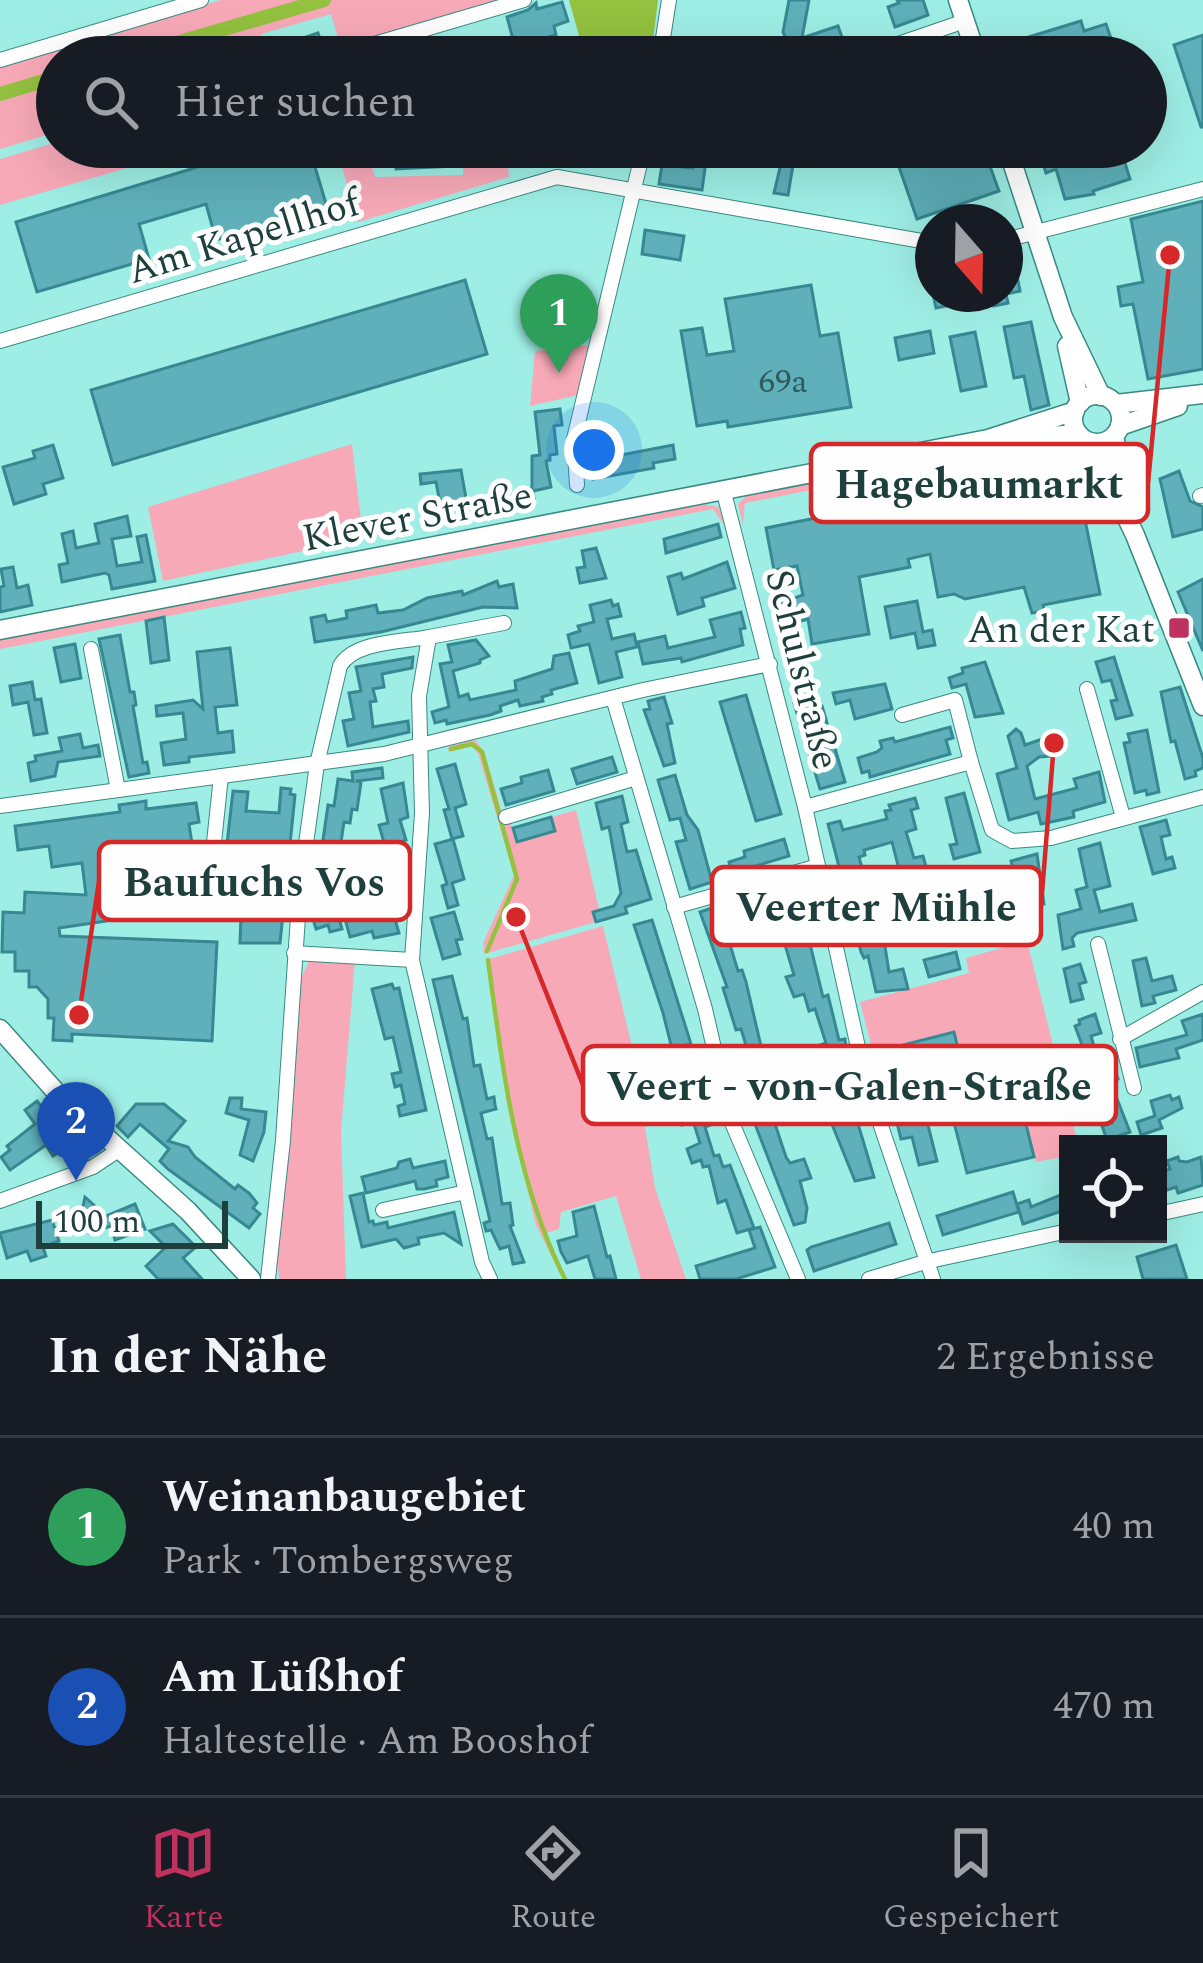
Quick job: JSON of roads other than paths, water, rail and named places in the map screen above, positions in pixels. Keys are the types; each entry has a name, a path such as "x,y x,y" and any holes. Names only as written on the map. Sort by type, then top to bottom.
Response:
{"main road":[{"path":"958,0 970,36"},
{"path":"1014,168 1063,317 1085,438 1136,535 1203,706"},
{"path":"1063,317 1108,400 1136,535"},
{"name":"Klever Straße","path":"0,631 988,439 1078,407 1092,396 1108,400"},
{"path":"1108,400 1203,397"},
{"path":"1117,431 1203,397"},
{"name":"Klever Straße","path":"988,439 1085,438 1117,431"},
{"path":"0,1029 56,1092 188,1211 250,1279"}],"street":[{"path":"80,36 201,0"},
{"path":"402,36 524,0"},
{"path":"663,36 669,0"},
{"path":"921,36 965,21"},
{"path":"0,60 36,49"},
{"path":"577,485 574,439 640,168"},
{"name":"Am Kapellhof","path":"0,341 556,177 915,240"},
{"path":"1023,235 1203,189"},
{"name":"Schulstraße","path":"723,489 805,807 865,1079 933,1279"},
{"path":"268,1279 284,1140 295,953 317,764 340,667 344,658 358,650 504,622"},
{"path":"429,637 419,696 422,813 412,960 482,1262 490,1279"},
{"path":"91,649 118,790"},
{"path":"0,806 421,746 770,664"},
{"path":"1087,688 1123,817"},
{"path":"613,698 705,1009 730,1118 798,1279"},
{"path":"902,715 955,700 992,830 1012,841 1051,838 1203,796"},
{"path":"805,807 971,762"},
{"path":"207,908 221,776"},
{"path":"506,817 636,778"},
{"path":"674,907 818,866"},
{"path":"1098,944 1134,1088"},
{"path":"295,953 412,960"},
{"path":"1120,1039 1203,992"},
{"path":"730,1118 865,1079"},
{"path":"0,1201 93,1167 119,1148"},
{"path":"383,1210 466,1192"},
{"path":"1167,1212 1203,1204"},
{"path":"869,1279 925,1262 1059,1234"}],"waterway":[{"path":"200,36 324,0"},
{"path":"0,94 36,83"},
{"path":"451,749 472,744 482,752 517,879 487,951"},
{"path":"488,960 523,1163 565,1279"}],"place":[{"name":"Hagebaumarkt","path":"1170,255"},
{"name":"Weinanbaugebiet","path":"559,373"},
{"name":"An der Kat","path":"1179,628"},
{"name":"Veerter Mühle","path":"1054,743"},
{"name":"Veert - von-Galen-Straße","path":"516,917"},
{"name":"Baufuchs Vos","path":"79,1015"},
{"name":"Am Lüßhof","path":"76,1181"}]}
